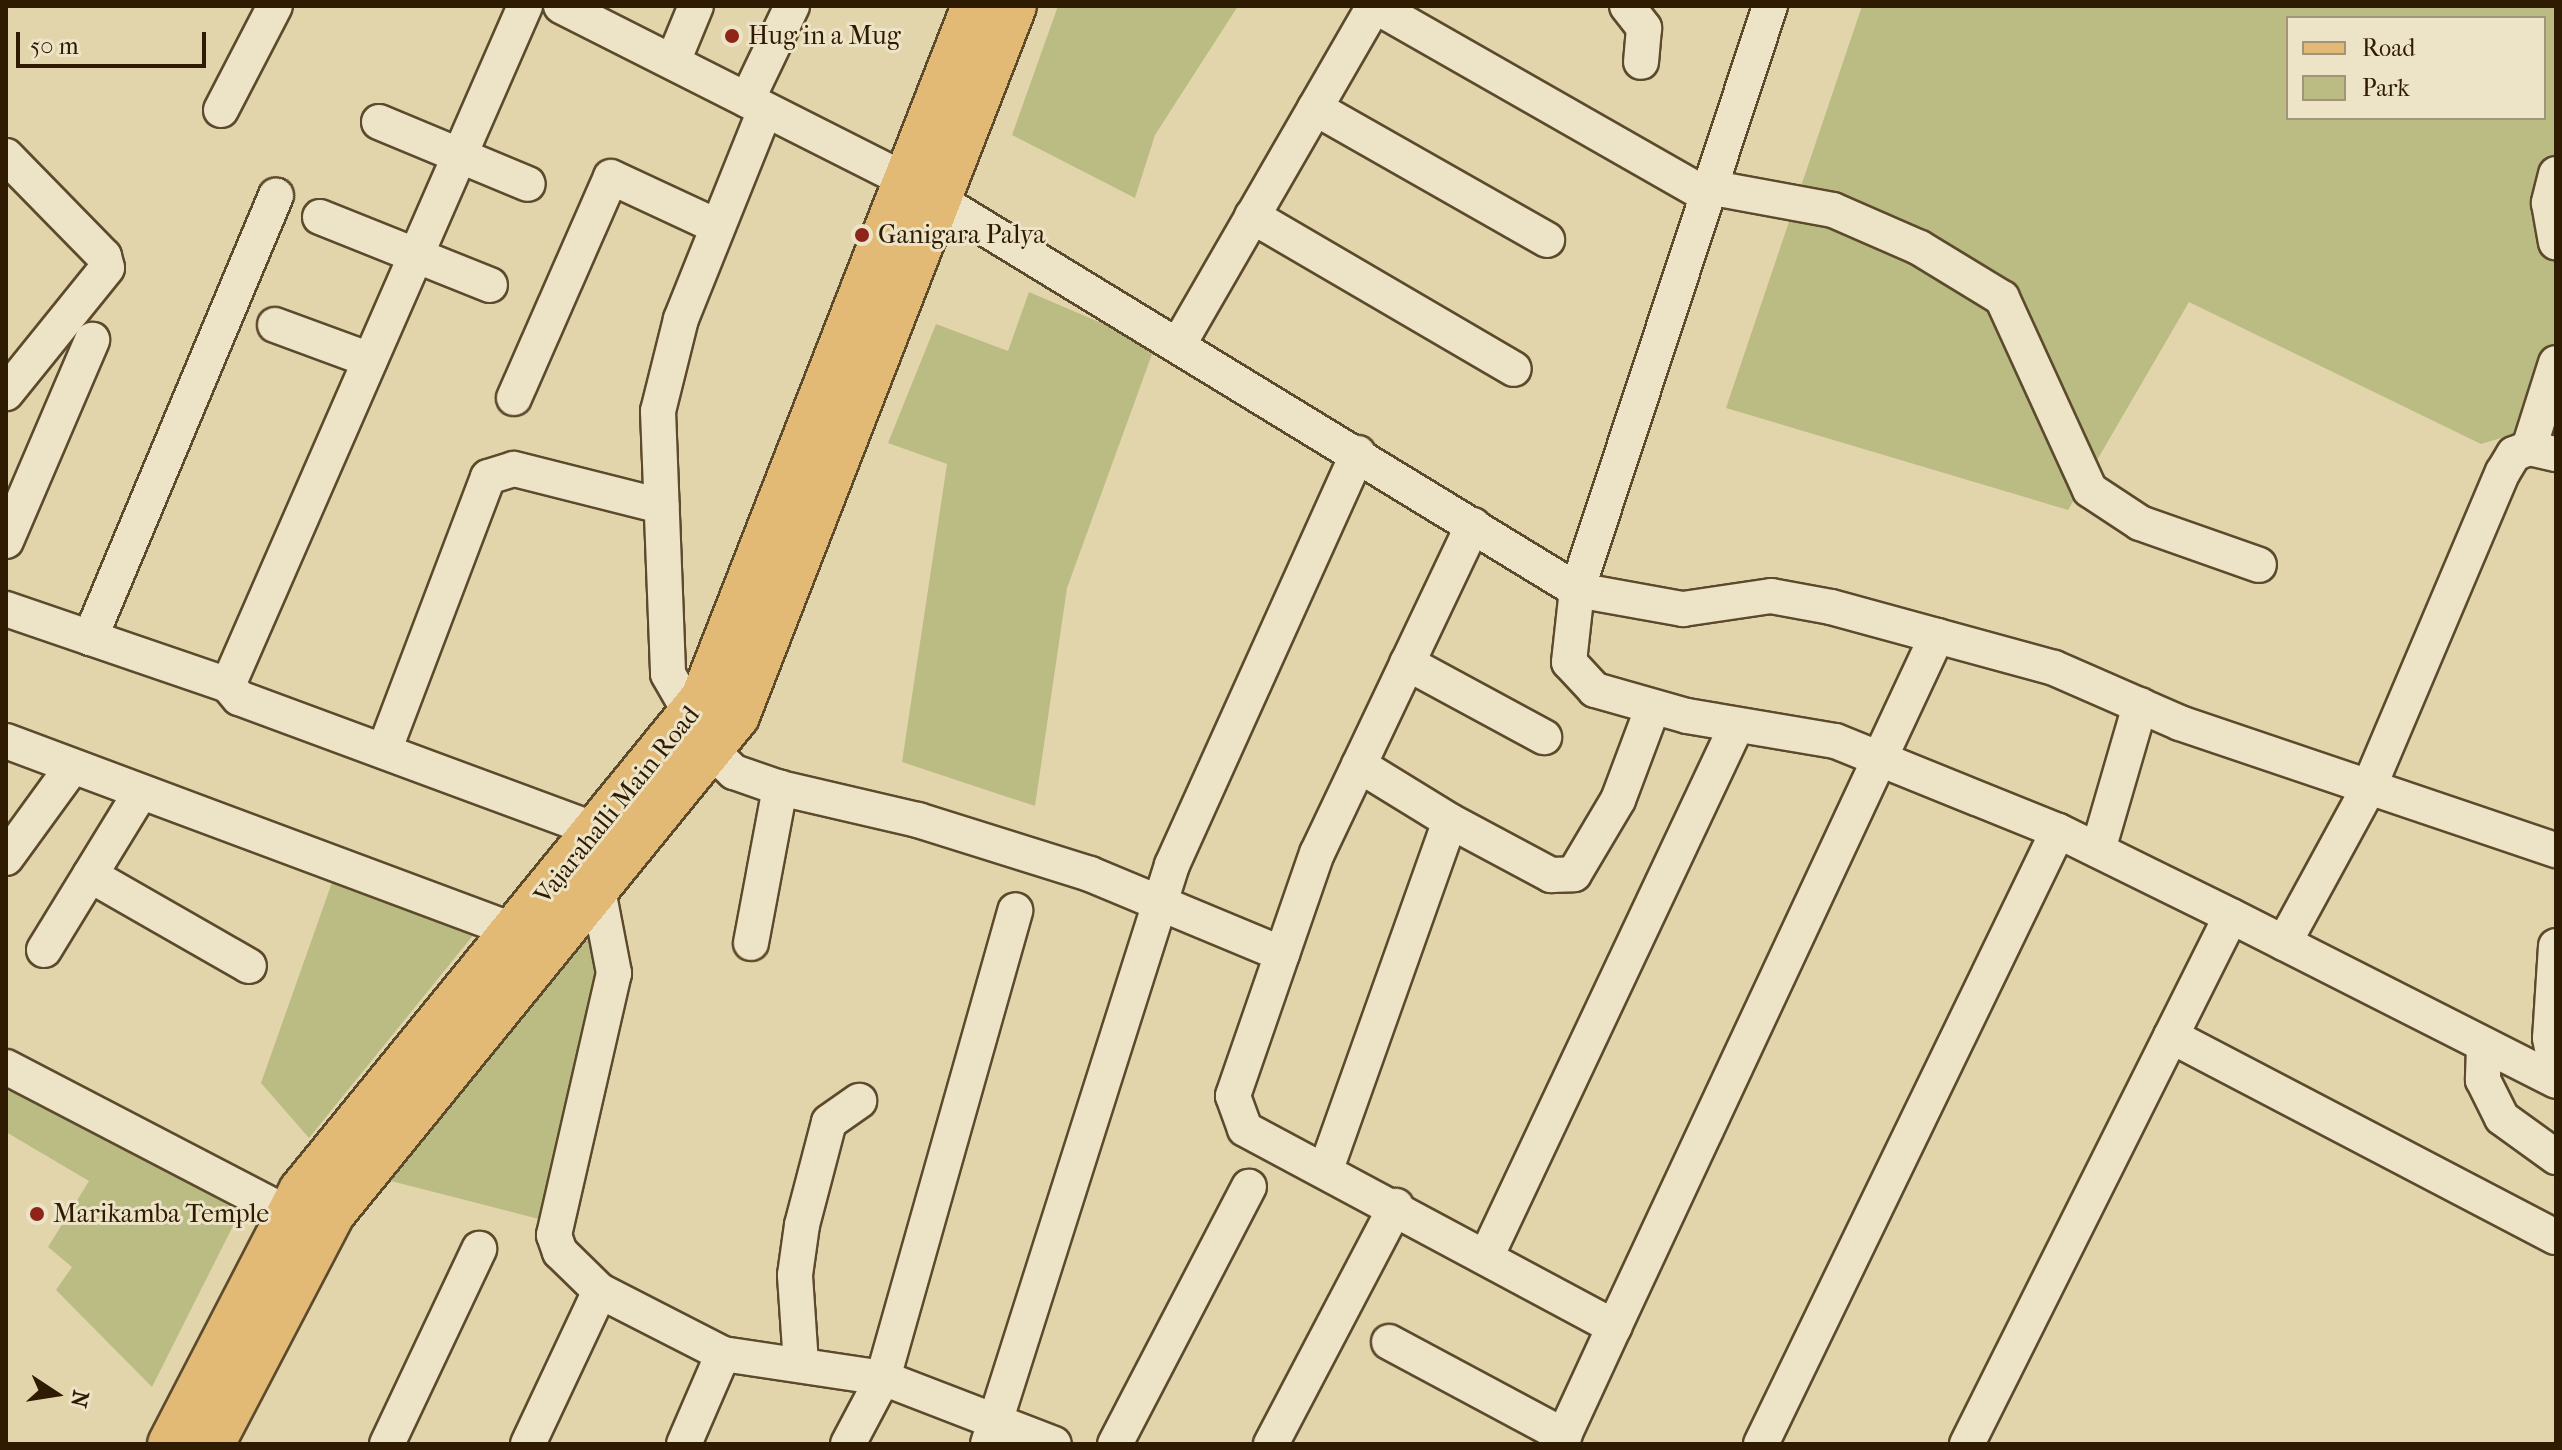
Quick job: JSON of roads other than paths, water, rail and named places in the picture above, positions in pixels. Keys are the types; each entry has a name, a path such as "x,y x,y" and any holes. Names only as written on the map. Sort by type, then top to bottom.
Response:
{"main road":[{"name":"Vajarahalli Main Road","path":"924,195 974,6"},
{"name":"Vajarahalli Main Road","path":"212,1444 333,1213 598,890 703,733 924,195 1014,6"},
{"name":"Vajarahalli Main Road","path":"170,1444 288,1214 598,831 703,733"}],"street":[{"path":"221,110 275,6"},
{"path":"228,685 525,6"},
{"path":"674,59 696,6"},
{"path":"792,6 662,389 661,506 668,674 703,733 734,772 780,788 918,820 1161,900 1282,954"},
{"path":"1180,342 1374,6 1707,191 1833,210 1920,248 2002,298 2090,490 2140,523 2259,565"},
{"path":"1627,6 1644,28 1641,62"},
{"path":"1770,6 1577,590 1569,662 1595,690 1653,707 1737,725 1835,741 2058,831 2556,1081"},
{"path":"563,7 674,59 924,195 1180,342 1577,590 1683,609 1771,596 1937,636 2054,668 2140,705 2556,852"},
{"path":"1315,108 1547,240"},
{"path":"379,122 528,184"},
{"path":"6,156 104,256 107,268 6,393"},
{"path":"2556,174 2549,203 2556,242"},
{"path":"514,398 611,177 716,226"},
{"path":"90,638 276,196"},
{"path":"1252,216 1514,369"},
{"path":"320,217 490,285"},
{"path":"275,325 370,360"},
{"path":"6,541 92,340"},
{"path":"2284,943 2369,787 2503,472 2514,454 2543,451 2556,363"},
{"path":"992,1434 1161,900 1358,453"},
{"path":"384,751 488,477 514,469 661,506"},
{"path":"1473,525 1359,765 1282,954 1233,1096 1245,1129 1396,1206 1614,1327"},
{"path":"6,609 228,685 239,698 598,831"},
{"path":"1389,1342 1562,1440 1877,758 1937,636"},
{"path":"1407,663 1544,737"},
{"path":"2098,850 2140,705"},
{"path":"1359,765 1450,821 1551,875 1574,874 1618,800 1653,707"},
{"path":"1487,1255 1737,725"},
{"path":"6,741 139,795 515,931"},
{"path":"6,858 72,767"},
{"path":"751,943 780,788"},
{"path":"44,950 139,795"},
{"path":"1326,1169 1450,821"},
{"path":"1761,1444 2058,831"},
{"path":"90,875 249,966"},
{"path":"598,890 614,973 553,1214 560,1252 600,1291 723,1354 883,1378 992,1434 1054,1444"},
{"path":"848,1444 883,1378 1015,910"},
{"path":"1967,1444 2231,916"},
{"path":"2556,946 2550,1038 2556,1068"},
{"path":"2171,1036 2556,1237"},
{"path":"2484,1047 2483,1080 2496,1107 2556,1157"},
{"path":"7,1071 288,1214"},
{"path":"801,1364 795,1275 802,1225 829,1122 859,1101"},
{"path":"1115,1444 1249,1187"},
{"path":"1271,1444 1396,1206"},
{"path":"387,1444 479,1249"},
{"path":"528,1444 600,1291"},
{"path":"684,1444 723,1354"}],"place":[{"name":"Hug in a Mug","path":"732,36"},
{"name":"Ganigara Palya","path":"862,235"},
{"name":"Marikamba Temple","path":"37,1214"}]}
